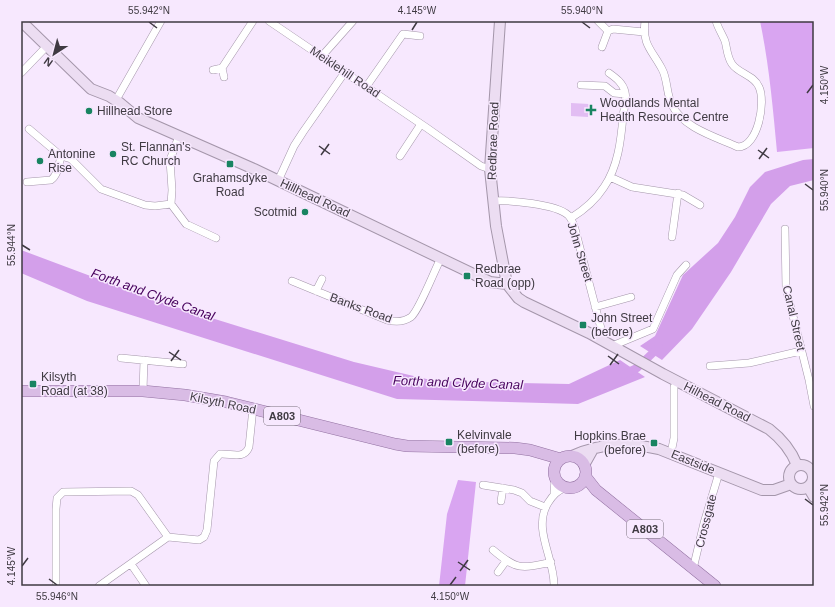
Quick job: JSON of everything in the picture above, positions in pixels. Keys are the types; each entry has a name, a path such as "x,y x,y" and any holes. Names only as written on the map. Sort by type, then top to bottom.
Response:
{"main road":[{"name":"Kilsyth Road","path":"21,391 143,391 185,394 253,408 407,446 515,448 530,450 561,459"},
{"path":"540,454 562,486 575,487 582,481 586,472 584,465 579,459 572,456 561,459 555,466 555,474"},
{"name":"A803","path":"582,481 596,490 715,586"}],"street":[{"name":"Hillhead Road","path":"21,21 91,89 116,100 138,118 278,181 490,282 507,284"},
{"path":"116,100 162,21"},
{"path":"213,70 222,68 253,21"},
{"name":"Meiklehill Road","path":"269,21 481,166 490,169"},
{"path":"322,56 353,21"},
{"name":"Redbrae Road","path":"500,21 490,169 500,252 507,284"},
{"path":"598,21 608,31"},
{"path":"645,21 644,32 648,46 662,68 669,96 675,111 690,125 738,147 742,147 750,142 756,130 762,110 762,95 756,82 738,70 729,59 725,41 716,21"},
{"path":"608,31 613,29 644,32"},
{"path":"602,47 608,31"},
{"path":"366,87 403,34 420,36"},
{"path":"21,73 47,46"},
{"path":"222,68 224,77"},
{"path":"278,181 302,132 345,72"},
{"path":"571,218 583,211 593,202 610,177 620,142 625,94 621,84 609,73"},
{"path":"581,84 605,86 614,93 625,94"},
{"path":"400,156 421,124"},
{"path":"29,130 61,156 71,159 100,189 145,205 155,206 171,204"},
{"path":"180,136 170,160 171,204 186,224 216,238"},
{"path":"27,182 50,180 53,178 58,170 61,156"},
{"path":"610,177 632,187 678,194 700,204"},
{"path":"672,237 678,194"},
{"name":"John Street","path":"494,201 520,202 553,207 571,218 596,307 603,336 601,339"},
{"name":"Canal Street","path":"785,229 786,288 814,406"},
{"name":"Banks Road","path":"292,281 387,320 406,320 417,311 441,258"},
{"path":"507,284 518,298 524,302 601,339 612,346 653,329 677,275 686,265"},
{"name":"Banks Road","path":"316,291 322,279"},
{"path":"596,307 631,297"},
{"name":"Hilhead Road","path":"612,346 647,366 769,429 788,447 797,465"},
{"path":"710,366 750,364 801,350"},
{"path":"121,358 183,364"},
{"path":"143,391 144,360"},
{"path":"671,453 674,438 674,387"},
{"path":"99,586 168,537 199,540 204,537 208,530 214,461 220,454 239,455 246,452 253,408"},
{"name":"Eastside","path":"572,456 604,445 623,444 659,449 766,490 780,488 791,484"},
{"path":"584,465 593,449"},
{"path":"804,464 813,470 814,478 811,485 805,489 797,488 791,484 789,476 794,467 797,465 804,464"},
{"name":"Crossgate","path":"693,569 704,523 719,473"},
{"path":"554,586 554,575 543,530 543,515 545,507 554,493 555,474"},
{"path":"483,485 518,491 530,501 545,507"},
{"path":"554,493 566,487"},
{"path":"808,487 814,497"},
{"path":"502,501 503,488"},
{"path":"56,586 56,509 57,498 63,492 135,492 168,537"},
{"path":"493,550 511,564 522,567 551,562"},
{"path":"498,572 506,561"},
{"path":"131,564 146,586"}],"shaded area":[{"path":"760,21 814,21 814,148 777,152 768,70"},
{"path":"571,103 589,104 588,117 571,116"},
{"path":"458,480 476,482 465,586 439,586 447,514"}],"water":[{"path":"814,159 814,180 790,186 771,204 731,272 692,329 662,360 640,346 655,336 683,275 718,243 735,217 750,187 765,172 803,160"},
{"path":"21,250 160,302 354,362 435,381 569,384 620,360 645,377 578,404 397,399 87,301 21,273"}],"waterway":[{"name":"Forth and Clyde Canal","path":"624,374 637,368 659,347"}],"place":[{"name":"Woodlands Mental Health Resource Centre","path":"591,110"},
{"name":"Hillhead Store","path":"89,111"},
{"name":"St. Flannan's RC Church","path":"113,154"},
{"name":"Antonine Rise","path":"40,161"},
{"name":"Grahamsdyke Road","path":"230,164"},
{"name":"Scotmid","path":"305,212"},
{"name":"Redbrae Road (opp)","path":"467,276"},
{"name":"John Street (before)","path":"583,325"},
{"name":"Kilsyth Road (at 38)","path":"33,384"},
{"name":"Kelvinvale (before)","path":"449,442"},
{"name":"Hopkins Brae (before)","path":"654,443"}]}
